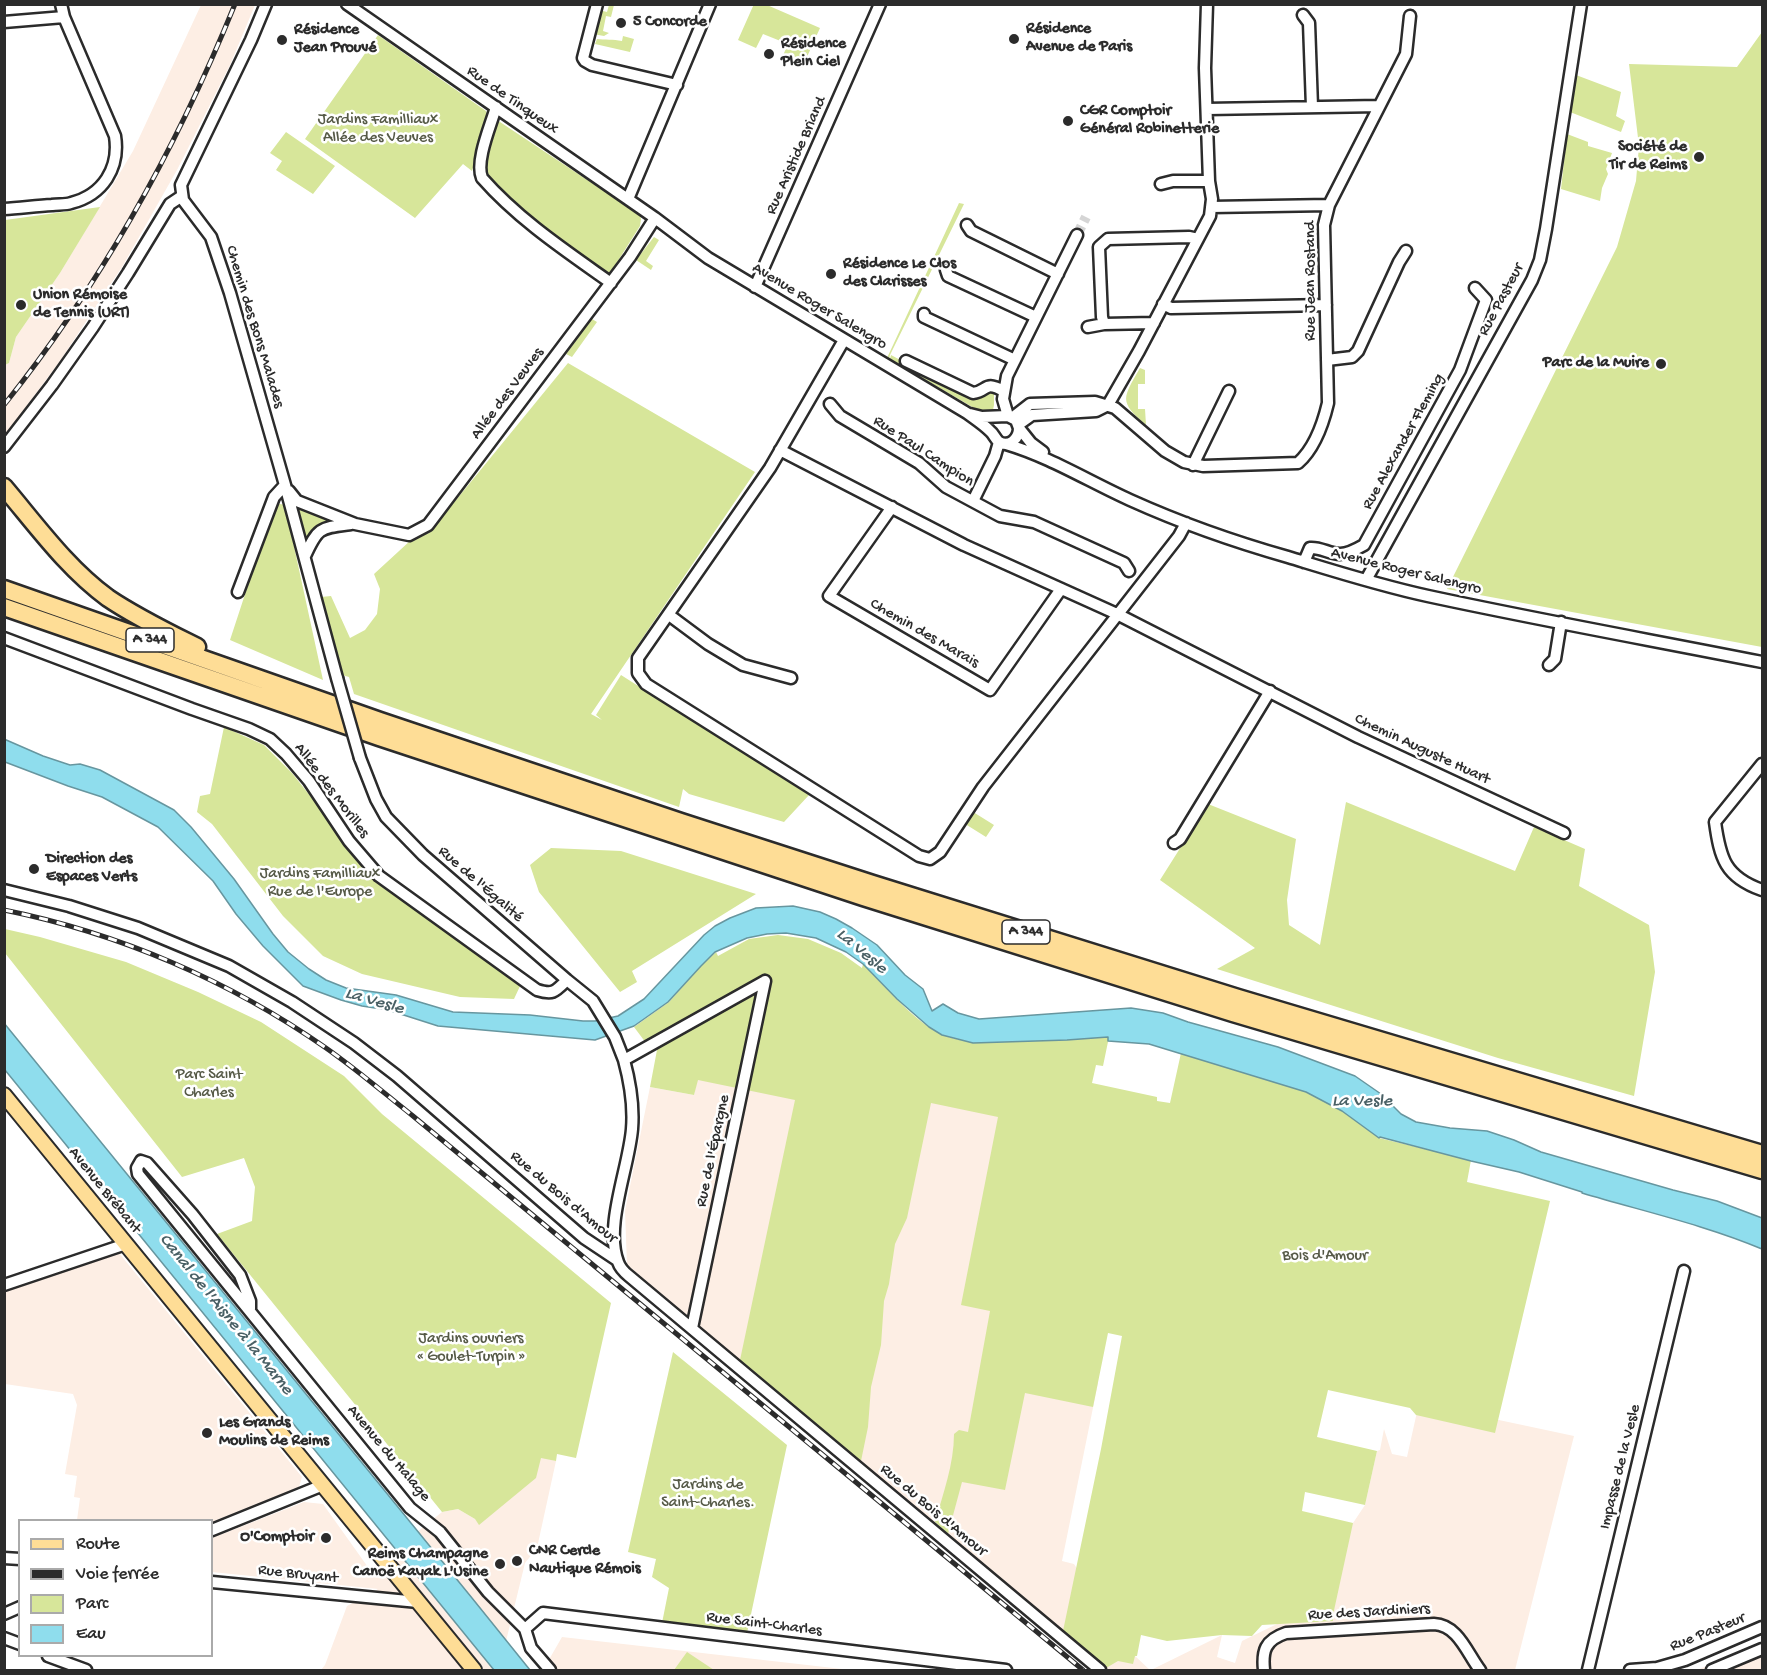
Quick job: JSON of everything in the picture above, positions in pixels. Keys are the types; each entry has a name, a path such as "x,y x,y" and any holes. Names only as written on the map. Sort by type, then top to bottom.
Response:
{"highway":[{"path":"4,487 58,552 108,598 156,627 258,678"},
{"name":"A 344","path":"4,590 258,678 290,698 653,828 896,908 1233,1013 1762,1170"},
{"name":"A 344","path":"6,608 884,888 1238,998 1762,1154"}],"main road":[{"name":"Avenue Brébant","path":"4,1095 474,1671"}],"street":[{"path":"4,209 70,203 92,194 106,181 115,162 117,149 115,136 64,17 61,4"},
{"path":"4,447 93,327 170,204 182,191 266,4"},
{"name":"Rue de Tinqueux","path":"347,4 658,220"},
{"path":"597,4 583,58 585,61 592,65 677,85"},
{"path":"628,199 710,4"},
{"name":"Rue Aristide Briand","path":"755,287 880,4"},
{"path":"1077,235 1007,376 1003,399 1012,421 1017,437 1014,441 999,440 994,424 1012,421 1032,415 1096,411 1108,405 1210,216 1212,199 1209,181 1205,68 1207,4"},
{"name":"Rue Pasteur","path":"1366,580 1532,280 1540,260 1581,4"},
{"path":"1303,15 1309,22 1312,107"},
{"name":"Rue Jean Rostand","path":"1108,405 1115,408 1165,451 1193,465 1298,463 1308,454 1324,421 1328,403 1323,225 1329,205 1406,54 1410,16"},
{"path":"4,22 64,17"},
{"path":"1207,109 1379,106"},
{"path":"496,107 480,163 482,178 513,210 611,283"},
{"path":"1161,184 1173,181 1209,181"},
{"name":"Chemin des Bons Malades","path":"182,191 183,200 212,237 230,293 338,678"},
{"path":"1211,207 1329,205"},
{"name":"Avenue Roger Salengro","path":"658,220 708,258 967,413 999,440 1058,463 1100,486 1186,523 1304,562 1427,596 1762,662"},
{"name":"Allée des Veuves","path":"355,524 409,535 428,525 658,220"},
{"path":"967,225 971,231 1058,274"},
{"path":"1104,324 1100,247 1108,239 1189,237 1198,239"},
{"name":"Rue Jean Rostand","path":"1327,360 1352,357 1358,351 1406,251"},
{"path":"946,270 948,276 1036,317"},
{"name":"Rue Alexander Fleming","path":"1304,562 1310,548 1340,554 1364,545 1460,370 1486,300 1475,288"},
{"path":"1163,304 1171,308 1326,304"},
{"path":"924,314 924,317 1015,360"},
{"path":"1088,327 1154,322"},
{"path":"844,340 770,468 638,658 638,673 646,684 913,853 930,859 940,852 983,787 1179,536 1186,523"},
{"path":"906,361 973,393 977,393 988,385 1004,391"},
{"path":"1193,465 1229,391"},
{"name":"Rue Paul Campion","path":"830,405 840,416 920,463 946,488 1000,516 1034,522 1124,563 1129,571"},
{"name":"Avenue Roger Salengro","path":"967,413 1012,421 1031,443 1058,463"},
{"name":"Rue Paul Campion","path":"973,501 995,456 999,440"},
{"path":"780,450 964,545 1117,614"},
{"path":"238,591 274,497 285,485 297,501 355,524"},
{"name":"Chemin des Marais","path":"892,507 829,596 990,690 1061,589"},
{"path":"305,556 314,536 326,527 355,524"},
{"name":"Chemin Auguste Huart","path":"1117,614 1358,737 1564,833"},
{"path":"669,615 708,644 743,665 791,678"},
{"path":"1549,665 1555,658 1561,622"},
{"name":"Allée des Morilles","path":"4,638 249,729 270,739 309,781 350,841 379,876 537,990 548,993 556,990 567,980"},
{"name":"Rue de l'Égalité","path":"338,678 360,758 376,799 386,817 423,855 593,1001 615,1036 624,1060"},
{"path":"1174,843 1180,838 1270,691"},
{"path":"1762,764 1715,822 1718,844 1725,863 1735,877 1762,890"},
{"name":"Rue du Bois d'Amour","path":"4,890 69,906 149,932 229,966 292,1002 354,1042 397,1076 584,1238 617,1260 629,1276 1100,1671"},
{"name":"Rue de l'Épargne","path":"624,1060 765,981 692,1328"},
{"path":"617,1260 614,1242 615,1223 632,1129 631,1095 624,1060"},
{"name":"Avenue du Halage","path":"250,1309 250,1301 240,1275 193,1215 147,1163 141,1161 137,1168 138,1174 410,1508 440,1532 501,1609 520,1628 531,1648 550,1671"},
{"path":"4,1285 126,1244"},
{"name":"Impasse de la Vesle","path":"1588,1671 1684,1271"},
{"path":"213,1530 323,1485"},
{"name":"Rue Bruyant","path":"213,1582 418,1602"},
{"path":"4,1614 18,1608"},
{"name":"Rue Saint-Charles","path":"520,1628 543,1613 1006,1671"},
{"name":"Rue des Jardiniers","path":"1264,1671 1263,1655 1268,1644 1276,1637 1286,1633 1442,1624 1453,1630 1480,1671"},
{"name":"Rue Pasteur","path":"1630,1671 1657,1668 1685,1660 1762,1627"},
{"path":"1712,1671 1762,1649"},
{"path":"51,1657 86,1671"}],"shaded area":[{"path":"201,5 255,5 230,65 177,170 122,267 60,361 5,435 5,365 9,363 16,337 60,273 133,151"},
{"path":"697,1080 931,1089 1002,1116 1043,1319 1032,1369 1098,1383 1062,1561 1074,1564 1135,1656 1150,1670 1108,1670 627,1265 625,1211 650,1087 694,1095"},
{"path":"119,1253 302,1477 299,1487 213,1522 213,1519 77,1519 80,1498 74,1497 77,1476 65,1474 77,1405 73,1394 5,1384 5,1291"},
{"path":"1419,1403 1574,1436 1515,1670 1151,1670 1222,1635 1217,1657 1235,1663 1242,1641 1277,1624 1365,1505 1384,1429 1392,1454 1407,1457"},
{"path":"541,1457 556,1461 537,1548 525,1563 499,1670 321,1670 325,1665 347,1606 378,1589 213,1572 213,1538 304,1502 323,1504 370,1570 442,1512 458,1509 479,1524"},
{"path":"562,1637 851,1670 543,1670"},
{"path":"1762,1643 1762,1670 1697,1670"}],"green space":[{"path":"754,4 767,5 820,28 802,68 781,60 788,44 763,34 756,48 738,40"},
{"path":"609,5 614,5 611,17 606,16 603,31 609,33 604,36 593,34 599,10 607,12"},
{"name":"Parc de la Muire","path":"1762,32 1762,647 1447,589 1617,247 1636,181 1639,146 1629,64 1737,67"},
{"name":"Jardins Familliaux Allée des Veuves","path":"378,35 486,111 488,117 472,171 463,164 415,218 305,139"},
{"path":"623,36 634,39 630,52 595,44 597,39 622,41"},
{"path":"1576,75 1621,92 1616,116 1625,121 1621,132 1570,112"},
{"path":"497,120 640,215 640,226 609,275 559,243 486,179 485,160"},
{"path":"286,132 335,166 313,194 276,170 282,161 270,153"},
{"path":"1567,134 1588,142 1588,146 1612,153 1606,169 1608,174 1600,201 1561,189"},
{"path":"959,203 964,204 889,359 887,358"},
{"name":"Union Rémoise de Tennis (URT)","path":"100,207 60,273 16,337 9,363 5,365 5,220"},
{"path":"654,237 659,240 646,261 653,266 651,270 636,260"},
{"path":"592,319 597,322 572,357 566,354"},
{"path":"891,355 967,396 994,390 993,410 979,411 890,359"},
{"path":"568,363 755,472 591,714 602,720 596,715 621,675 809,795 784,822 689,794 683,789 679,807 354,694 349,677 342,675 321,597 331,596 350,638 365,630 377,614 380,589 374,574 411,540 429,533"},
{"path":"1140,368 1145,370 1145,384 1138,384 1138,409 1145,409 1146,425 1131,410 1126,399"},
{"path":"275,503 285,505 323,680 230,640"},
{"path":"295,504 334,520 317,527 305,539"},
{"name":"Jardins Familliaux Rue de l'Europe","path":"224,727 264,745 292,773 373,875 399,897 521,984 514,999 460,997 362,974 323,956 283,916 212,824 197,812 200,796 210,794"},
{"path":"1346,802 1515,871 1534,827 1585,849 1579,886 1649,925 1655,972 1634,1096 1498,1058 1217,969 1255,948 1160,880 1208,804 1296,839 1287,900 1289,925 1320,945"},
{"path":"970,810 994,825 986,837 962,822"},
{"path":"551,848 621,851 756,894 632,971 637,982 620,992 539,892 530,865"},
{"name":"Jardins ouvriers « Goulet-Turpin »","path":"5,929 126,962 198,992 261,1022 344,1076 382,1114 611,1303 576,1458 557,1454 556,1461 541,1458 536,1478 479,1525 475,1519 458,1509 442,1512 217,1234 252,1221 255,1187 244,1158 182,1177 5,953"},
{"name":"Bois d'Amour","path":"778,935 808,939 841,953 862,968 863,964 923,1023 943,1035 981,1042 1109,1037 1103,1066 1096,1065 1092,1083 1157,1097 1157,1101 1170,1103 1181,1053 1307,1092 1342,1110 1379,1138 1471,1160 1467,1182 1550,1201 1495,1433 1416,1415 1410,1408 1328,1390 1317,1437 1377,1451 1365,1505 1305,1492 1302,1511 1353,1523 1333,1621 1262,1625 1252,1636 1222,1635 1167,1641 1141,1635 1133,1664 1118,1661 1106,1668 1063,1631 1122,1336 1108,1333 1093,1407 1025,1393 1005,1490 962,1482 948,1534 935,1522 950,1468 954,1434 959,1430 968,1432 990,1311 961,1305 998,1117 931,1103 907,1218 895,1244 884,1301 881,1345 871,1387 868,1427 861,1461 740,1360 795,1100 698,1080 694,1095 650,1087 657,1050 646,1043 634,1027 669,1002 716,952 718,956 749,939"},
{"name":"Jardins de Saint-Charles.","path":"673,1352 787,1445 747,1633 662,1623 669,1588 652,1577 656,1559 628,1552"},
{"path":"687,1652 714,1670 674,1670"}],"water":[{"name":"La Vesle","path":"4,739 70,765 80,764 100,770 174,810 234,879 288,952 326,980 346,988 396,995 453,1012 530,1015 595,1021 618,1016 644,999 715,926 756,908 793,906 820,912 836,919 877,945 905,975 923,989 932,1011 943,1004 958,1013 979,1019 1131,1008 1163,1013 1278,1047 1355,1076 1381,1094 1401,1114 1416,1122 1487,1131 1541,1152 1717,1201 1762,1218 1762,1249 1696,1225 1582,1193 1519,1172 1379,1138 1342,1111 1306,1092 1149,1044 1108,1041 1108,1037 973,1043 942,1035 929,1027 897,999 863,964 846,952 816,938 786,933 767,934 747,938 715,952 668,1002 634,1026 595,1040 438,1026 388,1010 341,1000 303,986 263,946 236,914 213,881 158,827 102,797 5,762"},
{"name":"Canal de l'Aisne à la Marne","path":"4,1023 530,1670 494,1670 5,1070"}],"tunnel":[{"path":"1077,235 1086,217"}],"railway":[{"path":"4,405 73,311 134,213 188,110 235,4"},
{"path":"4,910 89,932 172,962 251,1001 326,1048 413,1116 1083,1670"}],"place":[{"name":"5 Concorde","path":"621,23"},
{"name":"Résidence Avenue de Paris","path":"1014,39"},
{"name":"Résidence Jean Prouvé","path":"282,40"},
{"name":"Résidence Plein Ciel","path":"769,54"},
{"name":"CGR Comptoir Général Robinetterie","path":"1068,121"},
{"name":"Société de Tir de Reims","path":"1699,157"},
{"name":"Résidence Le Clos des Clarisses","path":"831,274"},
{"name":"Union Rémoise de Tennis (URT)","path":"21,305"},
{"name":"Parc de la Muire","path":"1661,364"},
{"name":"Direction des Espaces Verts","path":"34,869"},
{"name":"Les Grands Moulins de Reims","path":"207,1433"},
{"name":"O'Comptoir","path":"326,1538"},
{"name":"CNR Cercle Nautique Rémois","path":"517,1561"},
{"name":"Reims Champagne Canoë Kayak L'Usine","path":"500,1564"}],"park label":[{"name":"Parc Saint Charles","path":"209,1085"}]}
